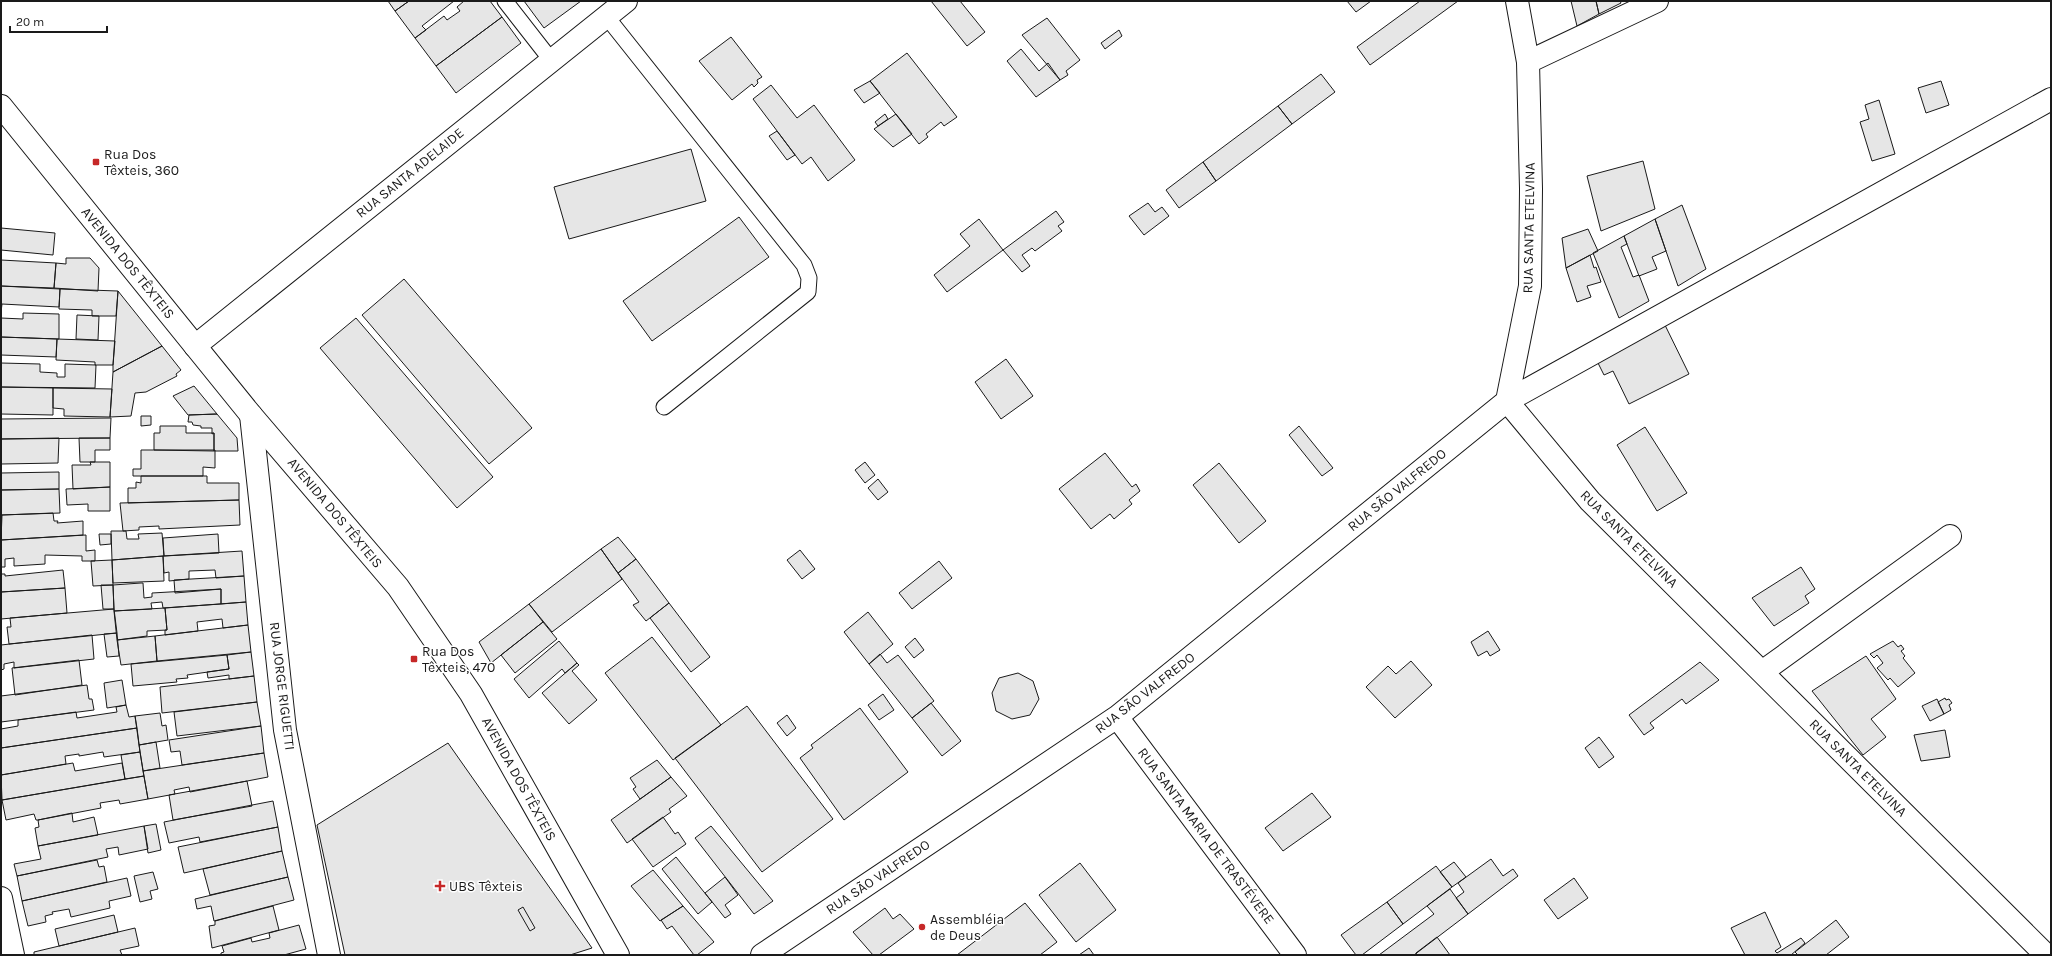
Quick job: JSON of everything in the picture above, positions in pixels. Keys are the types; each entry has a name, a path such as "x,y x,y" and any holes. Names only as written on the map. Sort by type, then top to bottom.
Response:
{"street":[{"name":"RUA SANTA ADELAIDE","path":"195,346 626,1"},
{"name":"RUA SANTA ETELVINA","path":"1517,1 1528,62 1532,189 1530,286 1507,402 1590,501 2046,955"},
{"path":"1528,62 1657,1"},
{"name":"RUA SÃO VALFREDO","path":"762,955 1117,717 1507,402 2051,99"},
{"name":"AVENIDA DOS TÊXTEIS","path":"1,106 251,415 398,587 471,694 613,954"},
{"name":"RUA JORGE RIGUETTI","path":"251,415 285,730 329,955"},
{"path":"1762,672 1950,536"},
{"name":"RUA SANTA MARIA DE TRASTÉVERE","path":"1117,717 1295,955"},
{"path":"1,898 13,955"}],"lane":[{"path":"506,1 551,60"},
{"path":"606,16 804,265 809,278 808,292 664,407"}],"building":[{"path":"388,1 409,1 395,11"},
{"path":"409,1 454,1 422,26 426,30 415,38 395,11"},
{"path":"464,1 490,1 502,17 436,66 415,38 444,16 447,20 460,11 457,7"},
{"path":"524,1 581,1 544,28"},
{"path":"931,1 960,1 985,32 967,46"},
{"path":"1347,1 1371,1 1356,12"},
{"path":"1420,1 1458,1 1370,65 1357,47"},
{"path":"1571,1 1596,1 1599,14 1577,26"},
{"path":"1596,1 1620,1 1621,3 1599,14"},
{"path":"502,17 521,43 456,93 436,66"},
{"path":"1047,18 1080,60 1066,71 1068,75 1060,80 1022,35"},
{"path":"1119,30 1122,36 1105,49 1101,43"},
{"path":"731,37 762,77 757,80 758,83 754,87 752,84 732,100 699,61"},
{"path":"1021,49 1039,71 1048,63 1060,80 1036,97 1007,61"},
{"path":"907,53 957,117 944,126 941,122 926,134 928,137 919,144 870,81"},
{"path":"1321,74 1335,92 1292,124 1278,106"},
{"path":"870,81 880,93 864,103 854,90"},
{"path":"1941,81 1949,105 1926,113 1918,88"},
{"path":"771,85 797,118 814,105 855,160 828,181 811,157 802,164 753,99"},
{"path":"1879,100 1895,154 1872,161 1860,122 1869,119 1865,105"},
{"path":"1278,106 1292,124 1216,181 1203,162"},
{"path":"885,114 888,119 878,126 875,122"},
{"path":"896,114 912,134 893,147 874,129"},
{"path":"777,131 795,155 787,160 769,136"},
{"path":"691,149 706,201 569,239 554,187"},
{"path":"1643,161 1655,209 1601,231 1587,176"},
{"path":"1203,162 1216,181 1179,208 1166,190"},
{"path":"1148,203 1155,212 1162,207 1169,216 1144,235 1129,216"},
{"path":"1682,205 1706,269 1678,286 1655,219"},
{"path":"1056,211 1064,222 1058,226 1062,231 1035,251 1032,248 1022,255 1030,266 1022,272 1003,250"},
{"path":"739,217 769,257 652,341 623,301"},
{"path":"979,219 1003,250 947,292 934,275 970,246 960,234"},
{"path":"1655,219 1666,251 1652,257 1657,269 1639,276 1624,236"},
{"path":"1,228 55,233 53,255 1,250"},
{"path":"1588,229 1598,251 1566,268 1562,238"},
{"path":"1624,236 1627,244 1621,247 1633,277 1639,275 1649,301 1619,318 1593,253"},
{"path":"1590,255 1594,268 1596,267 1601,282 1587,286 1591,297 1577,302 1566,268"},
{"path":"66,258 90,258 99,268 98,291 54,288 56,263 66,264"},
{"path":"1,260 56,263 54,288 1,286"},
{"path":"404,279 532,428 489,464 362,315"},
{"path":"1,286 60,289 59,307 2,304 1,312"},
{"path":"60,289 118,291 116,316 92,316 92,310 59,309"},
{"path":"118,291 162,346 113,372 113,365"},
{"path":"23,313 59,314 59,339 1,337 1,318 23,319"},
{"path":"77,315 99,316 98,340 76,339"},
{"path":"356,318 493,477 457,508 320,348"},
{"path":"1662,319 1689,374 1629,404 1613,371 1604,375 1594,355"},
{"path":"1,337 57,339 56,357 1,355"},
{"path":"57,339 115,341 113,365 95,365 95,362 56,360"},
{"path":"162,346 181,370 176,374 177,376 146,392 135,393 131,416 110,417 113,372"},
{"path":"1006,359 1033,396 1001,419 975,382"},
{"path":"1,363 40,364 40,372 57,373 57,377 65,377 65,364 96,365 95,388 1,387"},
{"path":"194,386 217,414 188,415 173,396"},
{"path":"1,387 53,388 53,415 1,414"},
{"path":"53,388 112,389 110,417 64,416 64,409 53,408"},
{"path":"217,414 237,438 238,451 214,451 214,433 212,434 212,428 201,428 201,426 193,425 192,422 188,422 189,415"},
{"path":"141,416 151,416 151,425 141,426"},
{"path":"111,418 110,438 1,439 1,419"},
{"path":"160,426 186,426 186,433 214,433 214,451 154,450 154,433 160,433"},
{"path":"1299,426 1333,468 1322,476 1289,435"},
{"path":"1645,427 1687,493 1657,511 1617,445"},
{"path":"59,438 58,463 1,464 1,439"},
{"path":"79,438 110,438 110,450 95,450 95,462 80,462"},
{"path":"141,450 215,450 215,468 203,467 203,476 133,476 133,469 141,469"},
{"path":"1105,453 1132,487 1136,484 1140,491 1129,500 1132,504 1114,519 1110,514 1091,529 1059,489"},
{"path":"90,462 110,462 110,487 73,489 72,465 91,465"},
{"path":"865,462 875,475 865,483 855,470"},
{"path":"1219,463 1266,521 1239,543 1193,485"},
{"path":"59,472 59,489 1,490 1,473"},
{"path":"141,476 207,476 207,483 239,483 239,500 128,503 128,488 136,488 136,482 141,483"},
{"path":"878,479 888,492 878,500 868,488"},
{"path":"110,487 110,511 88,511 88,504 67,505 66,489"},
{"path":"59,489 60,513 1,515 1,490"},
{"path":"239,500 240,525 159,529 159,526 139,527 139,530 123,531 120,503"},
{"path":"53,513 54,521 58,521 57,523 83,521 83,535 1,540 2,515"},
{"path":"111,531 126,531 127,539 139,539 138,534 162,533 164,556 112,560"},
{"path":"99,534 111,534 111,544 100,545"},
{"path":"218,534 219,553 164,556 163,538"},
{"path":"86,535 86,551 95,550 95,561 82,561 82,556 45,555 45,564 14,566 14,558 5,559 5,567 1,567 1,540"},
{"path":"618,537 636,559 618,573 601,549"},
{"path":"601,549 622,579 552,632 529,604"},
{"path":"800,550 815,569 802,579 787,560"},
{"path":"242,551 244,576 216,578 215,570 189,571 189,579 169,581 169,572 164,573 163,556"},
{"path":"163,556 164,581 113,583 112,560"},
{"path":"636,559 669,603 646,621 633,605 639,602 618,573"},
{"path":"112,560 113,585 93,586 91,561"},
{"path":"939,561 952,578 912,609 899,593"},
{"path":"1801,567 1815,589 1805,596 1809,603 1774,626 1752,598"},
{"path":"63,570 65,588 1,592 1,574 5,574 5,576"},
{"path":"244,576 246,602 221,604 221,589 175,593 174,580"},
{"path":"143,583 144,598 152,597 152,593 221,589 221,604 163,608 162,602 151,603 152,609 114,611 113,585"},
{"path":"101,585 113,585 114,609 103,609"},
{"path":"65,588 67,613 1,619 1,592"},
{"path":"246,602 248,625 223,628 222,619 197,622 198,631 165,635 165,630 167,630 165,608"},
{"path":"669,603 710,657 691,672 650,618"},
{"path":"529,604 543,622 491,663 479,642"},
{"path":"165,608 167,630 147,631 147,636 117,640 114,611"},
{"path":"114,609 117,633 9,644 7,627 11,627 10,618"},
{"path":"868,612 893,644 869,664 844,632"},
{"path":"543,622 557,639 515,673 501,655"},
{"path":"248,625 251,652 157,661 155,636"},
{"path":"1488,631 1500,650 1490,656 1487,651 1478,656 1471,642"},
{"path":"117,633 119,656 107,657 104,634"},
{"path":"92,635 94,659 14,668 14,662 4,664 4,669 1,670 1,645"},
{"path":"155,636 157,661 121,665 117,640"},
{"path":"652,637 721,725 673,760 605,673"},
{"path":"915,638 924,650 914,658 905,647"},
{"path":"559,641 577,663 565,673 562,669 529,698 514,679"},
{"path":"1893,641 1898,647 1901,645 1904,649 1901,651 1905,656 1903,658 1915,673 1898,687 1890,678 1888,680 1877,668 1883,663 1877,655 1874,658 1870,654"},
{"path":"251,652 254,676 229,679 229,675 208,678 207,672 229,669 227,655"},
{"path":"880,654 887,663 898,655 934,701 912,718 869,664"},
{"path":"227,655 229,669 187,675 188,678 176,679 177,682 133,686 131,664"},
{"path":"1866,656 1896,699 1871,719 1886,737 1863,755 1812,691"},
{"path":"79,660 82,685 15,695 12,668"},
{"path":"1411,661 1432,685 1395,718 1366,687 1388,666 1396,674"},
{"path":"1700,662 1719,680 1686,704 1682,699 1650,723 1654,728 1644,735 1629,715"},
{"path":"577,663 579,665 572,671 597,700 569,724 542,693"},
{"path":"1018,673 1033,681 1039,699 1030,715 1012,719 996,711 992,693 999,678"},
{"path":"254,676 257,702 162,713 160,687"},
{"path":"122,680 126,705 107,708 104,683"},
{"path":"87,685 89,699 92,699 94,710 1,722 1,696"},
{"path":"883,694 894,710 879,720 868,705"},
{"path":"1945,698 1946,700 1949,699 1952,703 1949,705 1951,710 1944,714 1938,702"},
{"path":"1937,699 1944,714 1930,721 1922,706"},
{"path":"257,702 261,726 177,736 174,712"},
{"path":"931,703 961,741 942,756 912,718"},
{"path":"126,705 129,717 135,716 137,728 1,748 1,729 18,726 18,720 76,712 77,718 117,712 116,707"},
{"path":"747,706 833,819 762,872 675,758"},
{"path":"860,708 908,772 844,820 800,758 813,748 811,745"},
{"path":"160,713 162,726 166,725 168,740 139,745 135,716"},
{"path":"787,715 796,728 787,736 777,723"},
{"path":"261,726 264,753 182,765 180,751 171,752 169,740"},
{"path":"137,728 140,752 104,757 103,752 79,756 79,754 65,756 66,764 1,775 1,748"},
{"path":"1945,730 1950,757 1921,761 1914,735"},
{"path":"1599,737 1614,757 1599,768 1585,748"},
{"path":"156,742 160,768 143,771 139,745"},
{"name":"UBS Têxteis","path":"448,743 592,948 570,955 345,955 317,825"},
{"path":"140,752 144,776 125,779 121,755"},
{"path":"264,753 268,777 190,792 189,787 174,790 175,794 148,799 143,771"},
{"path":"657,760 671,777 640,799 633,789 636,787 630,778"},
{"path":"73,763 75,771 122,763 125,779 2,800 1,775"},
{"path":"144,776 148,799 120,804 119,800 100,803 101,808 38,820 36,820 34,814 6,820 2,800"},
{"path":"671,777 687,796 669,809 671,812 627,843 611,820"},
{"path":"247,781 252,806 173,820 169,795"},
{"path":"1312,793 1331,817 1283,851 1265,828"},
{"path":"273,801 278,827 200,842 199,837 169,843 164,822"},
{"path":"72,813 73,822 94,817 98,835 38,846 35,828 39,827 38,820"},
{"path":"663,817 675,834 678,832 686,844 653,867 632,839"},
{"path":"156,824 161,850 148,853 144,826"},
{"path":"144,826 148,849 119,855 118,847 106,849 108,857 17,876 14,864 41,859 38,846"},
{"path":"711,826 773,901 754,914 695,838"},
{"path":"278,827 282,851 184,873 178,847"},
{"path":"282,851 288,877 210,895 203,869"},
{"path":"676,857 712,902 698,914 662,869"},
{"path":"1491,859 1503,876 1513,869 1518,876 1468,914 1456,898 1464,892 1458,883"},
{"path":"97,860 99,867 104,866 107,882 22,901 17,876"},
{"path":"1454,862 1466,877 1452,887 1440,872"},
{"path":"1080,863 1116,910 1076,942 1039,895"},
{"path":"1436,866 1452,887 1403,924 1387,902"},
{"path":"653,870 683,906 660,921 631,886"},
{"path":"153,872 158,889 150,891 152,899 140,902 134,876"},
{"path":"288,877 294,900 214,921 211,906 197,909 195,899"},
{"path":"725,877 738,895 725,905 731,914 725,918 705,893"},
{"path":"127,878 131,896 109,901 110,908 71,917 69,909 52,912 53,914 45,916 46,922 28,926 22,901"},
{"path":"1574,878 1588,898 1558,919 1544,900"},
{"path":"1450,889 1468,914 1414,955 1379,955 1434,914 1427,906"},
{"path":"1387,902 1403,924 1362,955 1356,955 1341,935"},
{"path":"1025,903 1057,942 1040,955 957,955"},
{"path":"273,906 279,930 212,948 209,926 215,925 215,921"},
{"path":"683,906 714,942 697,955 694,955 672,926 667,929 661,920"},
{"path":"523,907 535,928 530,931 518,910"},
{"path":"885,908 893,919 900,914 914,929 879,955 873,955 853,932"},
{"path":"1765,912 1781,947 1775,951 1777,953 1801,938 1805,943 1791,955 1745,955 1731,928"},
{"path":"114,915 118,932 59,946 55,929"},
{"path":"1836,920 1849,937 1826,955 1798,955 1795,952"},
{"path":"299,925 306,949 284,955 221,955 221,953 224,952 222,946 251,938 252,942 270,938 269,933"},
{"path":"135,928 139,946 120,950 122,955 34,955 34,952"},
{"path":"1437,937 1450,955 1417,955 1416,953"},
{"path":"1089,948 1094,955 1079,955"}],"place":[{"name":"Rua Dos Têxteis, 360","path":"96,162"},
{"name":"Rua Dos Têxteis, 470","path":"414,659"},
{"name":"UBS Têxteis","path":"440,886"},
{"name":"Assembléia de Deus","path":"922,927"}]}
